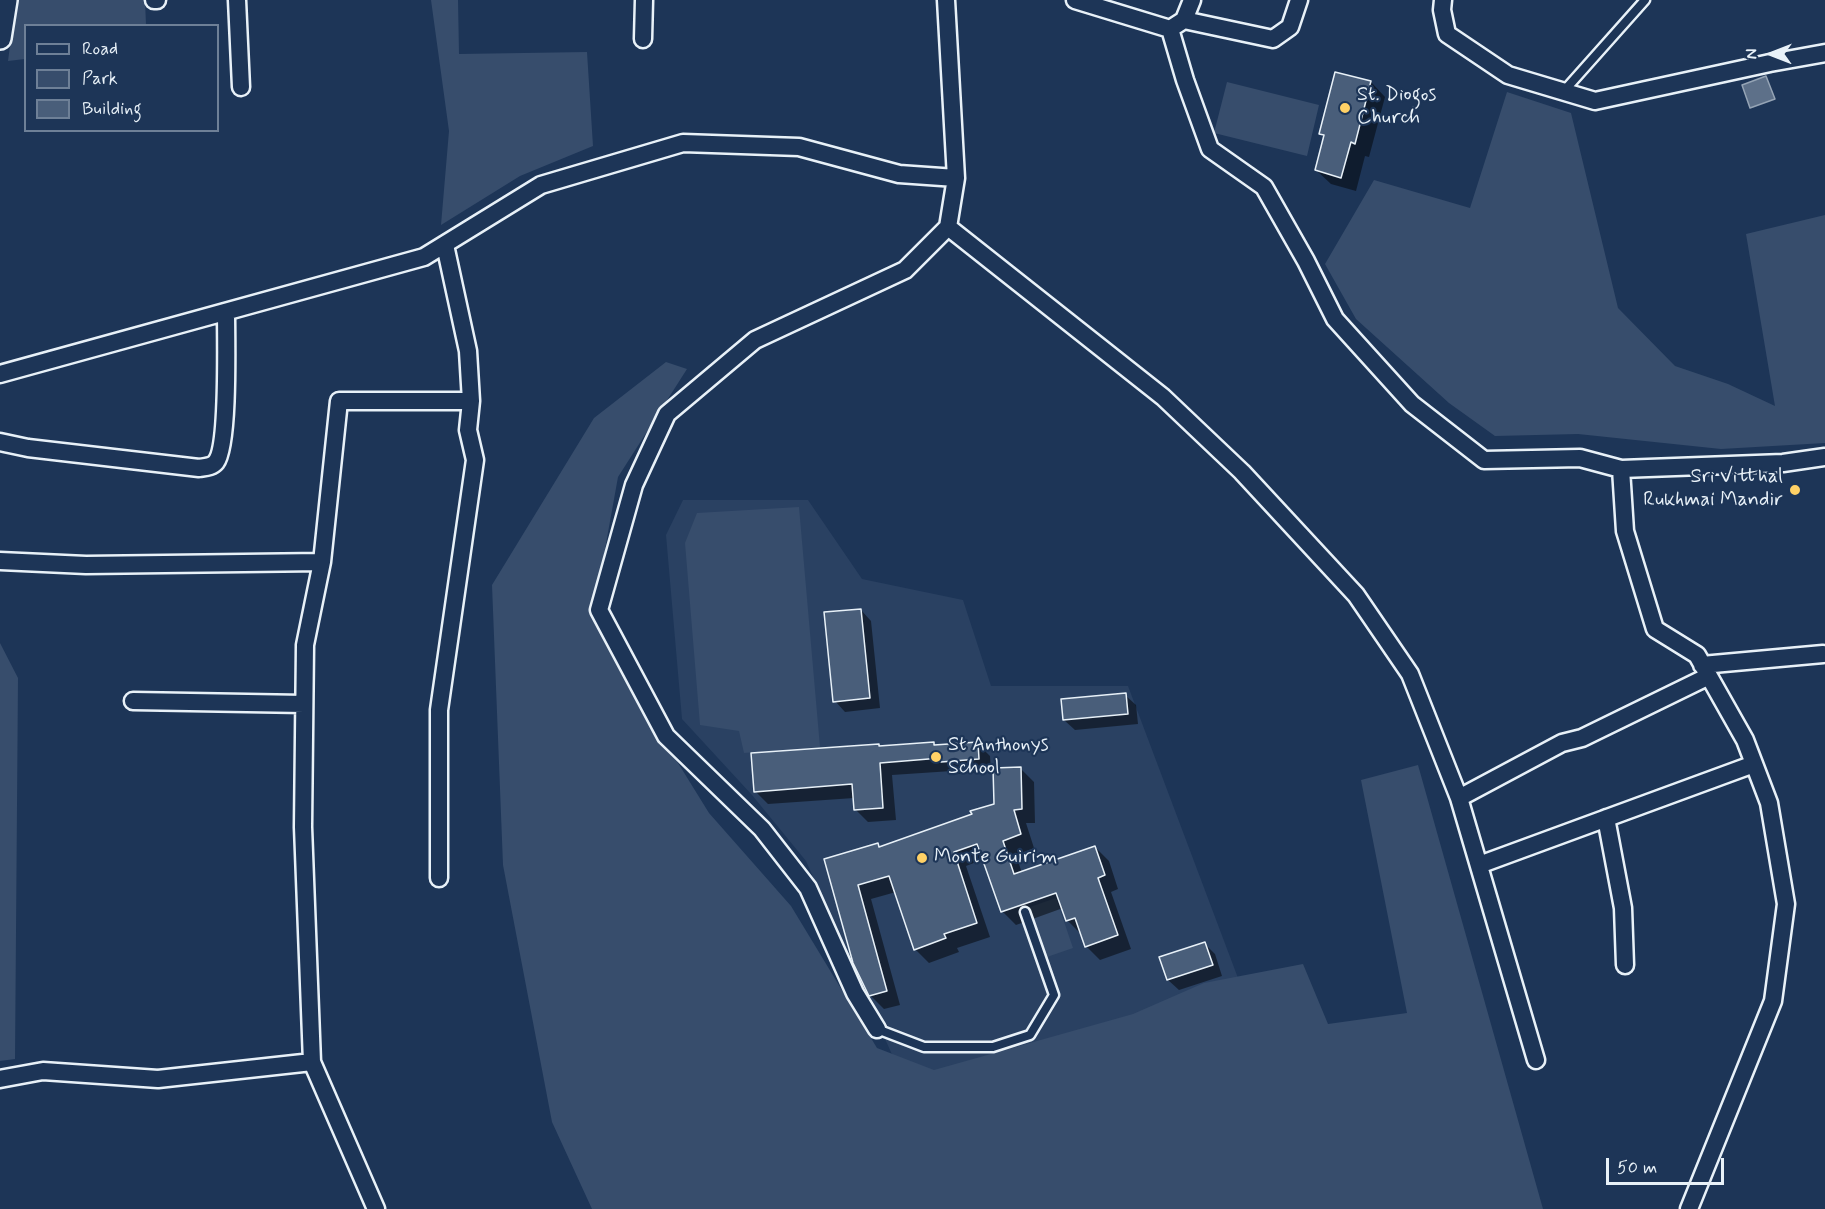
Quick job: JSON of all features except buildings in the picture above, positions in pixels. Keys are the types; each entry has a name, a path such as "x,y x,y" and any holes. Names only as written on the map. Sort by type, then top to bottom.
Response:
{"street":[{"path":"0,38 6,0"},
{"path":"237,0 241,87"},
{"path":"643,39 644,0"},
{"path":"877,1029 855,993 808,888 762,829 666,736 600,610 634,485 667,414 755,340 904,270 948,227 956,178 946,0"},
{"path":"1074,0 1177,24 1273,39 1290,27 1299,0"},
{"path":"1192,0 1177,24 1185,80 1210,149 1264,187 1306,261 1335,319 1412,404 1484,460 1580,458 1620,469 1783,463 1825,457"},
{"path":"1443,0 1442,10 1447,34 1508,75 1595,101 1825,53"},
{"path":"0,374 424,258 541,185 683,143 799,147 898,174 956,178"},
{"path":"948,227 1162,397 1242,472 1356,595 1410,674 1459,798 1536,1060"},
{"path":"439,878 439,710 475,460 468,430 471,401 468,351 445,244"},
{"path":"0,442 28,448 199,468 212,466 218,460 225,425 226,312"},
{"path":"376,1209 312,1062 303,827 305,645 322,562 339,401 471,401"},
{"path":"1620,469 1625,531 1654,629 1697,655 1745,740 1769,803 1786,904 1773,1001 1689,1209"},
{"path":"0,561 86,565 322,562"},
{"path":"1459,798 1562,743 1582,738 1706,671 1823,654"},
{"path":"133,701 304,704"},
{"path":"1479,865 1754,764"},
{"path":"1606,818 1623,908 1625,965"},
{"path":"0,1079 43,1071 158,1079 312,1062"}],"lane":[{"path":"1564,92 1645,0"},
{"path":"877,1029 924,1047 993,1047 1030,1035 1054,995 1025,912"}],"shaded area":[{"path":"1766,76 1775,99 1750,108 1742,85"},
{"name":"St Anthonys School","path":"683,500 808,500 862,579 963,600 991,686 1128,686 1241,986 1009,1070 902,1077 806,861 752,795 682,719 666,535"}],"green space":[{"path":"16,0 145,0 146,24 24,24 24,59 8,61"},
{"path":"431,0 458,0 459,54 587,52 593,146 520,176 441,225 449,131"},
{"path":"1227,82 1319,105 1307,156 1214,133"},
{"path":"1507,92 1571,113 1618,308 1675,366 1728,384 1775,406 1746,234 1825,215 1825,443 1721,449 1578,434 1495,436 1449,403 1356,319 1325,264 1374,180 1470,208"},
{"path":"666,362 687,369 618,477 598,588 618,666 709,813 791,906 877,1048 934,1070 1133,1014 1204,983 1303,964 1328,1024 1407,1013 1361,780 1418,765 1543,1209 592,1209 552,1122 503,865 492,585 594,418"},
{"path":"799,507 820,747 744,753 739,731 700,725 685,543 697,513"},
{"path":"0,643 18,678 15,1059 0,1061"},
{"path":"1056,898 1073,948 1044,958 1027,908"}],"place":[{"name":"St. Diogos Church","path":"1345,108"},
{"name":"Sri Vitthal Rukhmai Mandir","path":"1795,490"},
{"name":"St Anthonys School","path":"936,757"},
{"name":"Monte Guirim","path":"922,858"}]}
